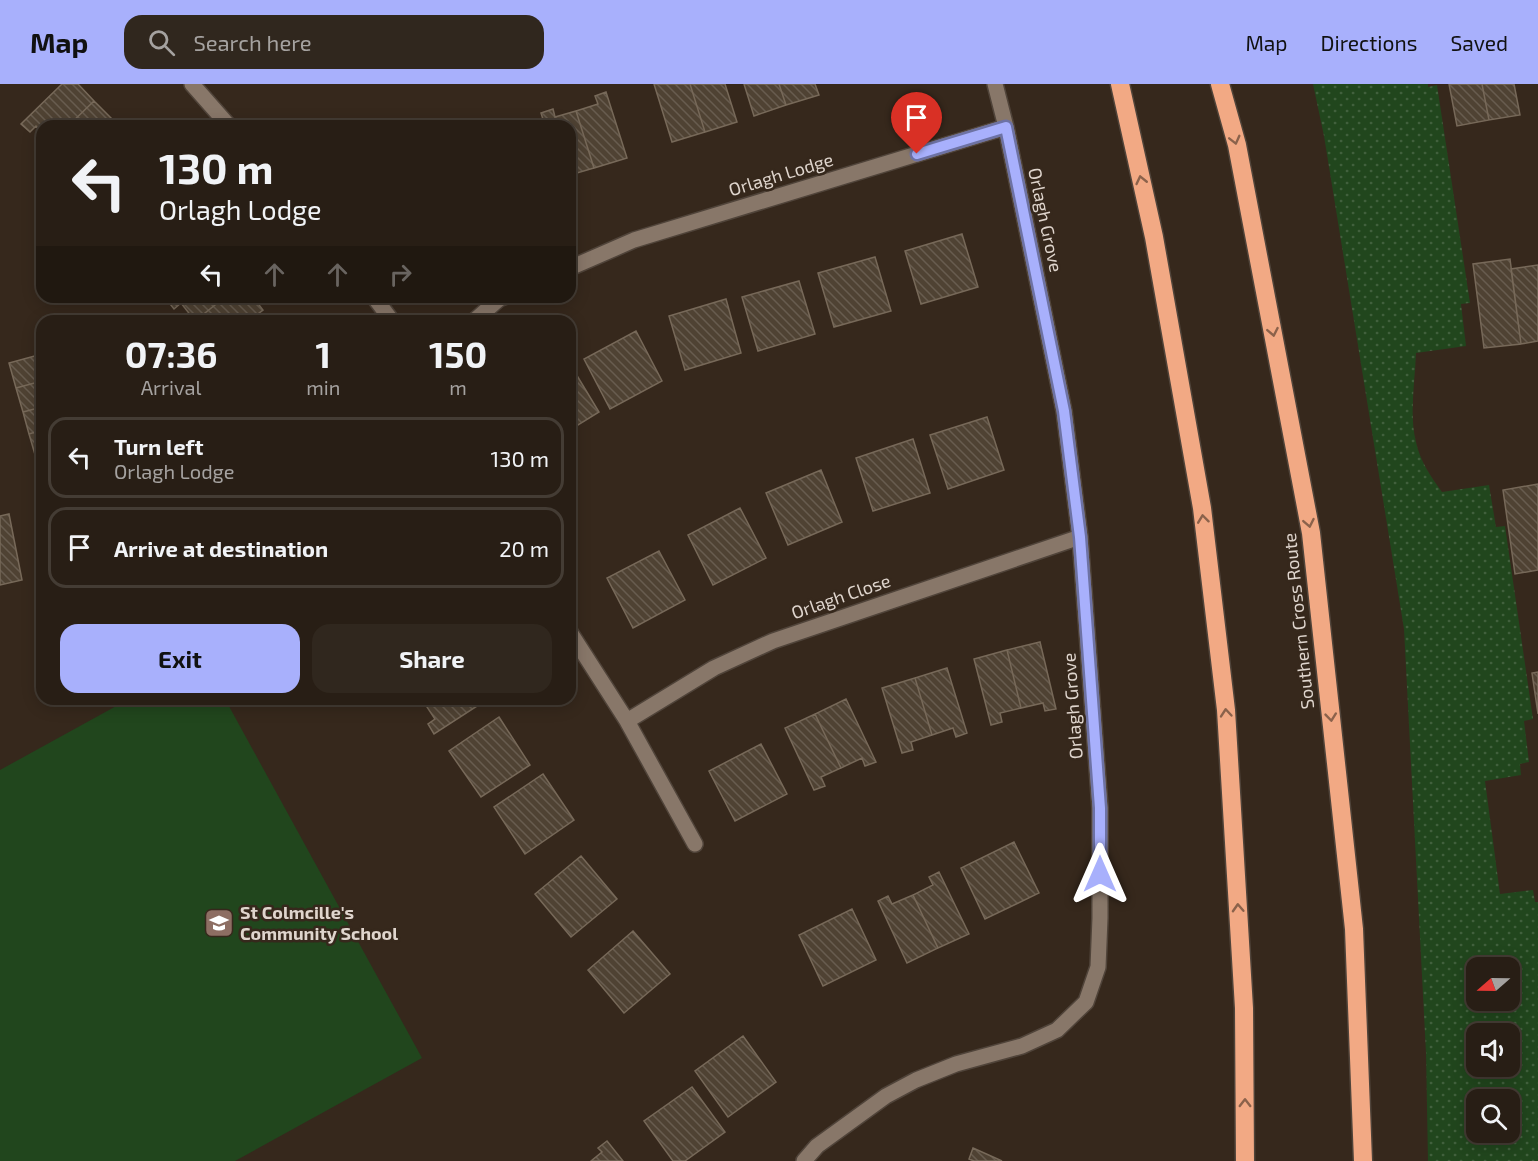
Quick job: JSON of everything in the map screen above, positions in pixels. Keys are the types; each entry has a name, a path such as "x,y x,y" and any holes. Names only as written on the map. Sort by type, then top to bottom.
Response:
{"highway":[{"path":"1120,84 1154,237 1200,497 1226,710 1244,1008 1245,1161"},
{"name":"Southern Cross Route","path":"1220,84 1237,145 1311,533 1353,929 1363,1161"}],"street":[{"path":"192,84 224,120"},
{"name":"Orlagh Grove","path":"804,1161 817,1146 886,1096 916,1080 956,1064 1022,1046 1057,1030 1086,1002 1098,967 1100,808 1080,537 1064,411 1006,127 995,84"},
{"name":"Orlagh Lodge","path":"576,265 634,240 1006,127"},
{"path":"481,315 494,303"},
{"name":"Orlagh Close","path":"627,721 714,668 773,641 1080,537"},
{"path":"576,641 627,721 695,844"}],"green space":[{"path":"1313,84 1428,84 1428,87 1437,85 1470,303 1461,304 1466,346 1416,353 1413,398 1414,431 1420,456 1442,492 1489,485 1496,527 1505,526 1533,719 1524,721 1529,762 1520,764 1521,775 1485,781 1500,894 1533,890 1535,902 1538,902 1538,1161 1428,1161 1426,1053 1404,629 1324,136"},
{"name":"St Colmcille's Community School","path":"118,705 228,705 422,1058 235,1161 0,1161 0,770"}],"building":[{"path":"62,84 78,84 94,101 74,120 36,120 36,126 30,132 21,124"},
{"path":"654,84 690,84 705,132 672,142"},
{"path":"690,84 725,84 737,122 705,132"},
{"path":"744,84 779,84 786,105 754,116"},
{"path":"779,84 815,84 819,95 786,105"},
{"path":"1449,84 1482,84 1489,120 1457,126"},
{"path":"1482,84 1514,84 1520,115 1489,120"},
{"path":"606,92 627,158 594,168 576,111 598,104 595,96"},
{"path":"94,101 113,120 74,120"},
{"path":"553,109 555,117 576,111 594,168 576,173 576,120 543,120 541,113"},
{"path":"962,234 978,287 921,304 905,251"},
{"path":"875,257 891,311 834,327 818,273"},
{"path":"1510,259 1521,344 1484,348 1473,264"},
{"path":"1538,265 1538,341 1521,344 1511,269"},
{"path":"799,281 815,334 758,351 742,297"},
{"path":"726,299 741,353 685,370 669,316"},
{"path":"169,303 181,303 174,309"},
{"path":"181,303 218,303 202,315 190,315"},
{"path":"218,303 258,303 263,310 257,315 202,315"},
{"path":"636,331 662,381 610,409 584,359"},
{"path":"36,356 36,383 16,388 9,363"},
{"path":"576,374 599,412 576,426"},
{"path":"36,383 36,409 23,412 16,388"},
{"path":"36,409 36,432 29,434 23,412"},
{"path":"987,417 1004,470 948,489 930,435"},
{"path":"36,432 36,458 29,434"},
{"path":"913,439 930,493 873,511 856,458"},
{"path":"821,470 842,522 788,545 766,493"},
{"path":"1538,484 1538,570 1515,574 1503,490"},
{"path":"740,508 766,558 713,585 688,535"},
{"path":"9,514 22,580 0,585 0,516"},
{"path":"659,551 685,600 633,628 607,578"},
{"path":"1040,642 1056,709 1045,711 1043,703 1021,708 1007,650"},
{"path":"1007,650 1021,708 1000,713 1002,722 991,725 974,659"},
{"path":"947,668 967,733 956,737 953,728 932,735 915,678"},
{"path":"1538,672 1538,714 1532,673"},
{"path":"915,678 932,735 911,742 913,750 902,753 882,688"},
{"path":"846,699 876,762 865,766 862,758 841,768 815,714"},
{"path":"426,705 479,705 434,734 428,724 435,719"},
{"path":"815,714 841,768 821,777 825,786 814,790 785,728"},
{"path":"499,717 530,765 481,797 449,751"},
{"path":"761,744 787,794 735,821 709,771"},
{"path":"543,774 574,820 525,854 494,807"},
{"path":"1014,842 1039,893 985,919 961,868"},
{"path":"581,856 617,899 571,937 535,894"},
{"path":"939,872 969,934 938,948 913,895 933,885 929,877"},
{"path":"913,895 938,948 907,963 878,901 888,896 892,904"},
{"path":"852,909 876,960 823,986 799,935"},
{"path":"633,931 670,974 624,1013 588,970"},
{"path":"743,1036 776,1082 728,1117 695,1071"},
{"path":"692,1087 725,1132 685,1161 673,1161 644,1121"},
{"path":"607,1141 623,1161 591,1161 602,1152 598,1148"},
{"path":"973,1148 1002,1161 969,1159"}],"place":[{"name":"St Colmcille's Community School","path":"219,923"}],"route":[{"path":"917,154 1006,127 1064,411 1080,537 1100,808 1100,874"}]}
